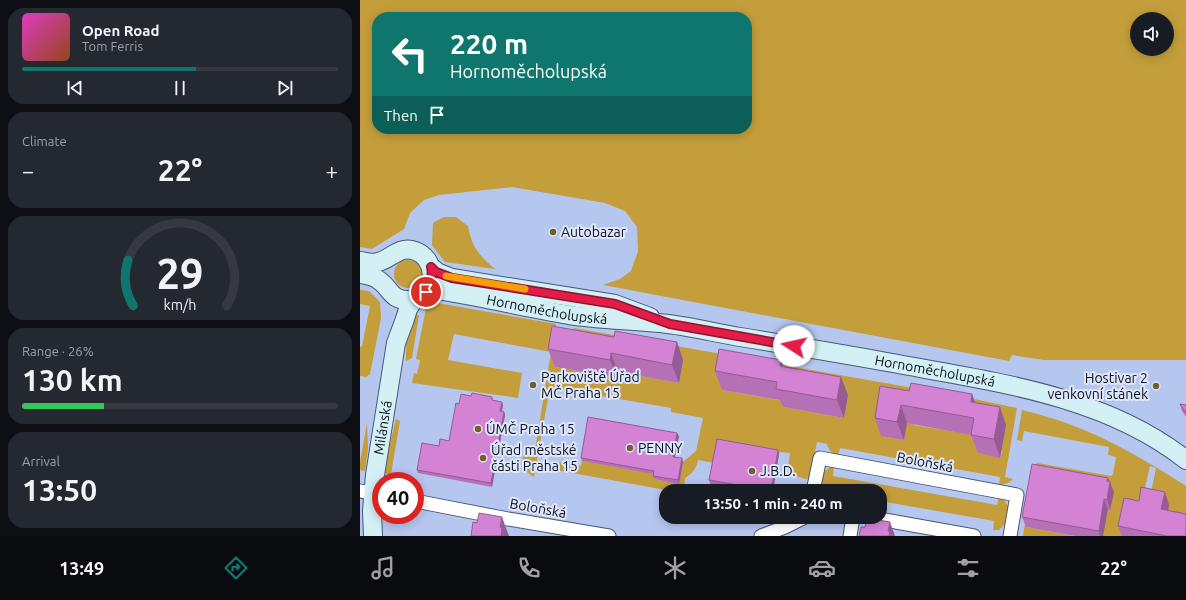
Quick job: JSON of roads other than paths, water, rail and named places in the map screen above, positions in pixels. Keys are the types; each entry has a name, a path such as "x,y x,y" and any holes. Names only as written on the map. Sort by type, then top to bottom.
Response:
{"street":[{"name":"Hornoměcholupská","path":"360,261 372,263 384,261 397,252 413,250 427,259 431,267 436,272 452,278 615,304 670,324"},
{"path":"387,288 382,277 383,269 391,256"},
{"path":"422,294 430,284 432,276 431,267"},
{"name":"Hornoměcholupská","path":"360,274 373,277 395,296 403,299 411,300 422,294 435,290 570,315 612,320 670,324 916,367 1031,390 1066,400 1113,417 1150,436 1186,460"},
{"name":"Milánská","path":"387,288 396,304 396,343"},
{"name":"Milánská","path":"373,536 371,493 396,343 408,308 413,301 422,294"},
{"name":"Boloňská","path":"814,484 820,458 1017,495 1010,536"},
{"name":"Boloňská","path":"424,503 609,536"},
{"path":"887,520 974,536"},
{"path":"761,536 791,524"},
{"path":"850,536 852,524"}],"place":[{"name":"Autobazar","path":"553,232"},
{"name":"Parkoviště Úřad MČ Praha 15","path":"533,385"},
{"name":"Hostivar 2 venkovní stánek","path":"1156,386"},
{"name":"ÚMČ Praha 15","path":"478,429"},
{"name":"PENNY","path":"630,448"},
{"name":"Úřad městské části Praha 15","path":"483,458"},
{"name":"J.B.D.","path":"752,471"}]}
